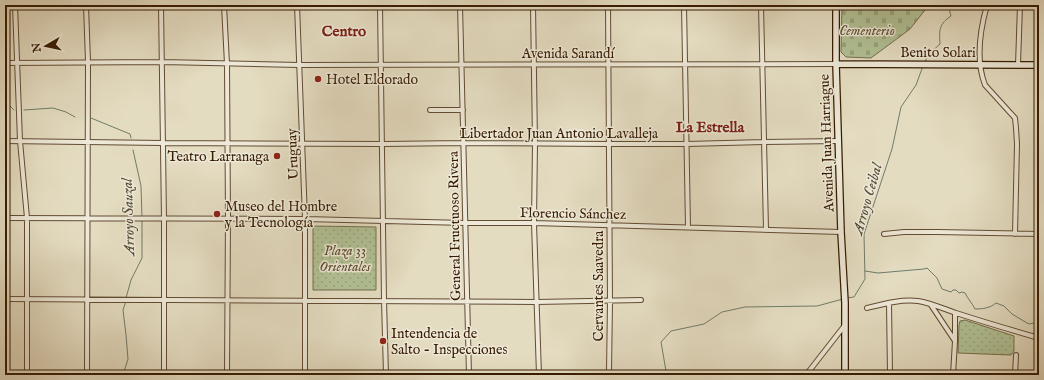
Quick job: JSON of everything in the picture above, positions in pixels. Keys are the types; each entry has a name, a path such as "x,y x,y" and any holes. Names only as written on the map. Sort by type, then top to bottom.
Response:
{"street":[{"path":"15,5 20,141 27,218 26,375"},
{"path":"86,5 88,62 87,375"},
{"path":"161,5 164,219 164,375"},
{"path":"224,5 227,64 228,143 227,375"},
{"name":"Uruguay","path":"297,5 305,219 305,375"},
{"path":"380,5 386,375"},
{"name":"General Fructuoso Rivera","path":"460,5 469,375"},
{"path":"533,5 535,143 534,223 538,375"},
{"name":"Cervantes Saavedra","path":"608,5 607,64 610,301 608,375"},
{"path":"684,5 688,227"},
{"path":"761,5 766,230"},
{"name":"Avenida Juan Harriague","path":"836,5 836,64 841,232 845,303 845,375"},
{"path":"987,5 980,42 980,65 982,78 985,85 1015,118 1017,144 1015,234"},
{"path":"1018,65 1020,5"},
{"name":"Avenida Sarandí","path":"5,63 162,62 300,65 836,64"},
{"name":"Benito Solari","path":"836,64 1039,65"},
{"path":"430,110 463,110"},
{"name":"Libertador Juan Antonio Lavalleja","path":"5,141 382,144 687,144 839,141"},
{"name":"Florencio Sánchez","path":"5,218 305,219 534,223 841,232"},
{"path":"884,234 894,232 1039,234"},
{"path":"5,298 536,302 642,300"},
{"path":"867,308 889,303 918,301 1039,338"},
{"path":"889,303 890,375"},
{"path":"931,304 955,341"},
{"path":"953,375 956,313"},
{"path":"806,375 845,325"},
{"path":"1015,375 1016,355"}],"green space":[{"name":"Cementerio","path":"842,5 929,5 910,29 871,58 846,57 841,52"},
{"name":"Plaza 33 Orientales","path":"313,226 376,227 376,290 313,290"},
{"path":"965,320 1014,336 1014,351 1011,355 958,353 959,325 960,321"}],"waterway":[{"name":"Arroyo Ceibal","path":"925,62 928,55 940,44 942,25 951,16 948,5"},
{"name":"Arroyo Ceibal","path":"846,298 854,297 865,279 864,234 892,149 901,107 916,85 923,66"},
{"path":"5,101 14,110"},
{"path":"24,110 53,108 66,112 75,117"},
{"path":"91,118 130,134 131,138"},
{"name":"Arroyo Sauzal","path":"133,150 141,186 142,217"},
{"name":"Arroyo Sauzal","path":"126,298 131,280 142,258 142,220"},
{"path":"865,271 878,273 927,268 937,278 942,289 951,292 956,290 959,293 965,293 975,309 986,308 996,303 1004,306 1012,314 1029,324 1034,323 1039,325"},
{"name":"Arroyo Ceibal","path":"666,375 661,342 671,331 704,324 722,312 745,307 817,306 843,299"},
{"name":"Arroyo Sauzal","path":"123,375 128,359 123,310 126,301"}],"place":[{"name":"Hotel Eldorado","path":"318,79"},
{"name":"Teatro Larranaga","path":"277,156"},
{"name":"Museo del Hombre y la Tecnología","path":"217,214"},
{"name":"Intendencia de Salto - Inspecciones","path":"383,341"}],"district":[{"name":"Centro","path":"344,31"},
{"name":"La Estrella","path":"710,127"}]}
